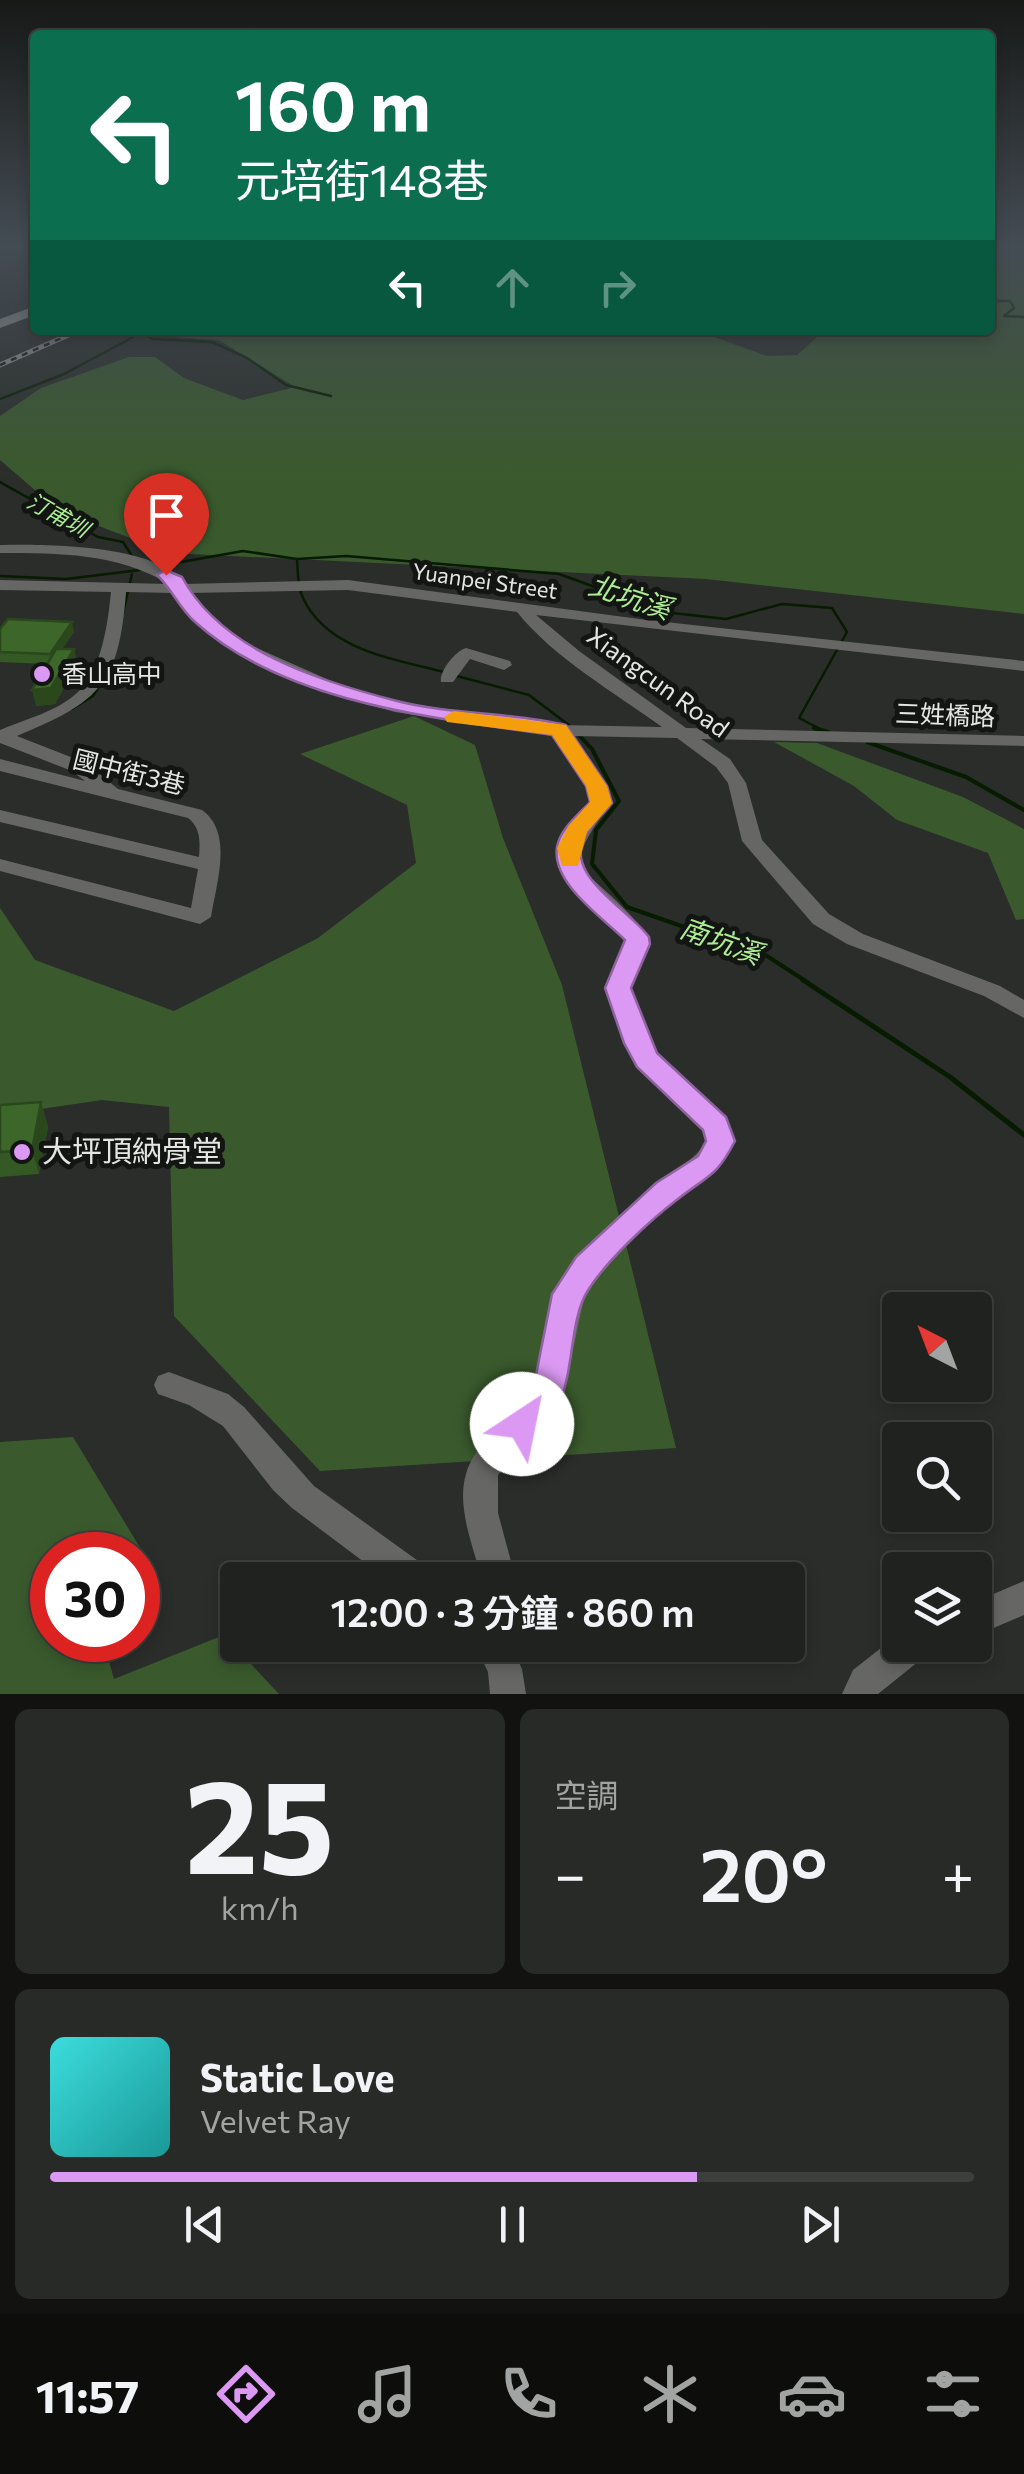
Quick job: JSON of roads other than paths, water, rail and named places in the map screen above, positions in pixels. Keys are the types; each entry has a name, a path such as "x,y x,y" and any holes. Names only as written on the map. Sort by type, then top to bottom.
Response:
{"street":[{"path":"0,548 87,551 144,564 166,575 180,588 182,598 235,644 332,688 396,707 571,730 678,732"},
{"path":"0,586 180,588"},
{"name":"Yuanpei Street","path":"180,588 364,587 523,610 1024,666"},
{"path":"1,737 77,701 90,690 118,608 119,588"},
{"name":"Xiangcun Road","path":"523,610 534,624 723,763 737,783 752,841 821,918 855,939 992,991 1024,1010"},
{"path":"453,672 466,653 504,665"},
{"path":"495,1562 480,1498 482,1472 539,1404 552,1377 568,1294 588,1266 666,1191 708,1164 720,1141 716,1125 647,1060 637,1043 618,988 638,944 637,937 575,876 568,848 576,830 601,803 571,730"},
{"name":"三姓橋路","path":"678,732 1024,741"},
{"path":"1,737 79,767 118,797"},
{"name":"國中街3巷","path":"0,765 205,818 210,825 200,917 0,865"},
{"path":"0,816 208,865"},
{"path":"169,1385 203,1393 228,1410 300,1494 392,1562"},
{"path":"992,1611 1024,1598"},
{"path":"860,1694 865,1682 890,1662"}],"waterway":[{"name":"汀甫圳","path":"0,399 64,374 137,335"},
{"path":"147,335 152,339 212,342 247,358 286,385 331,396"},
{"name":"汀甫圳","path":"0,482 98,537 123,542 134,559"},
{"path":"159,566 243,551 297,559"},
{"name":"北坑溪","path":"297,559 346,556 559,574 664,612 726,619 782,604 832,608 847,632 799,718 823,731"},
{"name":"南坑溪","path":"297,559 303,598 328,630 364,650 444,672"},
{"path":"0,576 66,579 140,570"},
{"name":"汀甫圳","path":"123,613 132,574"},
{"name":"汀甫圳","path":"72,709 93,696 106,675"},
{"name":"南坑溪","path":"453,675 529,695 570,726"},
{"name":"北坑溪","path":"814,728 823,731"},
{"name":"北坑溪","path":"823,731 828,732"},
{"name":"南坑溪","path":"577,733 592,749 619,801 596,830 592,864 627,907 767,956 807,982"},
{"name":"北坑溪","path":"867,742 966,777 1024,810"},
{"name":"南坑溪","path":"803,980 950,1077 1024,1135"}],"railway":[{"path":"0,365 69,335"}],"place":[{"name":"香山高中","path":"42,674"},
{"name":"大坪頂納骨堂","path":"22,1152"}]}
